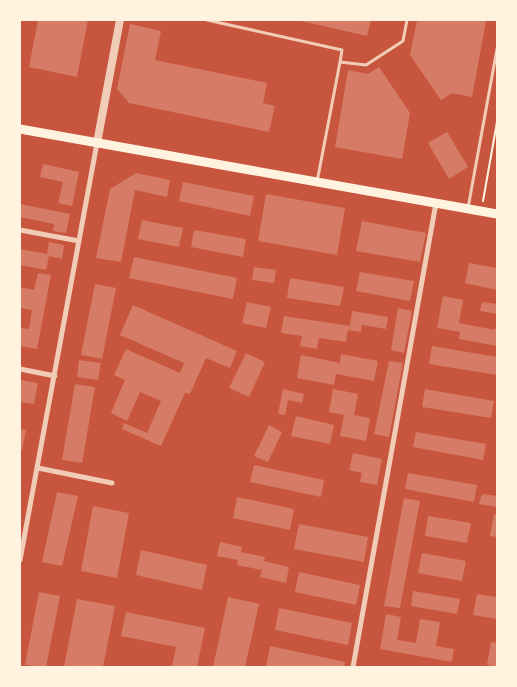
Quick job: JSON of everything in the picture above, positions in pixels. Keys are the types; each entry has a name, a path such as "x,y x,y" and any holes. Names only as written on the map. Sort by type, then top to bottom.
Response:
{"main road":[{"path":"20,129 497,214"}],"street":[{"path":"20,560 120,20"},
{"path":"353,667 436,203"},
{"path":"20,230 79,241"},
{"path":"20,369 55,376"},
{"path":"38,468 112,483"}],"lane":[{"path":"207,20 342,50 317,182"},
{"path":"340,62 360,66 369,64 404,41 407,20"},
{"path":"468,208 497,49"}],"path":[{"path":"481,211 497,122"}],"building":[{"path":"38,20 88,20 77,77 29,67"},
{"path":"297,20 371,20 367,36"},
{"path":"417,20 486,21 472,97 452,93 441,100 410,55"},
{"path":"130,24 161,31 155,60 267,83 263,103 275,106 269,132 129,103 117,89"},
{"path":"379,67 410,113 402,159 335,147 348,70 368,74"},
{"path":"447,132 468,167 449,179 428,143"},
{"path":"43,164 79,172 72,206 58,203 63,182 40,177"},
{"path":"136,173 170,180 167,197 135,190 121,262 96,258 110,189"},
{"path":"183,182 254,196 250,216 179,201"},
{"path":"266,194 345,208 337,255 258,241"},
{"path":"20,204 70,214 66,233 53,231 54,224 20,217"},
{"path":"142,220 183,228 179,247 138,239"},
{"path":"362,221 426,233 420,262 356,251"},
{"path":"194,230 246,239 243,257 191,247"},
{"path":"49,242 64,245 62,259 49,256 46,270 20,265 20,249 47,254"},
{"path":"134,257 237,278 233,299 129,278"},
{"path":"469,263 497,268 497,290 465,283"},
{"path":"254,267 276,270 274,283 252,280"},
{"path":"360,272 414,281 410,301 356,291"},
{"path":"38,273 51,275 37,349 20,346 20,328 29,329 32,310 20,308 20,287 34,290"},
{"path":"290,278 344,287 340,306 287,298"},
{"path":"95,284 116,288 102,359 81,355"},
{"path":"443,296 463,300 459,323 495,330 497,322 497,346 459,339 460,332 437,328"},
{"path":"247,302 271,307 266,328 242,323"},
{"path":"482,302 497,304 497,314 480,311"},
{"path":"133,305 237,351 230,368 206,358 190,394 185,393 161,446 122,429 124,423 147,433 161,401 140,392 127,421 111,413 125,380 114,375 126,349 180,373 184,363 120,335"},
{"path":"398,308 412,311 404,353 391,350"},
{"path":"352,311 388,317 386,329 362,325 361,332 348,330 346,342 319,338 317,349 300,346 302,336 281,333 284,316 350,326"},
{"path":"432,346 497,357 497,375 429,364"},
{"path":"246,353 265,362 249,397 229,388"},
{"path":"341,354 378,361 374,381 336,374 334,385 297,378 301,355 340,363"},
{"path":"79,360 101,363 98,380 77,377"},
{"path":"389,361 403,363 389,437 374,434"},
{"path":"20,380 38,383 34,404 20,402"},
{"path":"75,384 95,387 82,463 62,460"},
{"path":"283,389 304,394 302,403 288,400 285,415 278,414"},
{"path":"333,389 358,394 354,415 370,418 366,441 340,436 344,415 329,412"},
{"path":"425,389 494,401 491,418 422,407"},
{"path":"296,416 334,425 330,444 291,436"},
{"path":"269,425 282,432 268,462 254,456"},
{"path":"20,429 26,430 22,450 20,450"},
{"path":"416,432 486,444 483,460 413,447"},
{"path":"353,453 382,459 377,485 360,482 362,473 349,470"},
{"path":"254,465 324,480 321,497 250,482"},
{"path":"408,473 477,485 474,502 405,489"},
{"path":"57,492 78,496 62,566 42,562"},
{"path":"482,494 497,496 497,507 479,504"},
{"path":"237,497 294,509 290,530 233,518"},
{"path":"404,498 420,501 400,608 384,606"},
{"path":"93,506 129,513 117,578 81,571"},
{"path":"494,514 497,515 497,537 490,536"},
{"path":"428,516 471,523 467,543 425,536"},
{"path":"299,524 368,537 364,562 294,549"},
{"path":"220,542 242,547 241,552 265,557 264,561 289,567 286,583 260,577 262,570 237,565 238,560 217,556"},
{"path":"141,550 207,565 202,590 136,575"},
{"path":"422,553 466,561 462,581 418,573"},
{"path":"299,572 360,585 356,605 295,592"},
{"path":"413,591 460,599 457,614 411,606"},
{"path":"39,592 60,596 46,667 25,665"},
{"path":"477,594 497,597 497,619 473,615"},
{"path":"228,597 259,604 245,667 213,667"},
{"path":"77,599 115,606 103,667 64,667"},
{"path":"279,608 352,623 348,645 275,630"},
{"path":"126,612 205,628 197,667 172,667 176,647 121,636"},
{"path":"386,614 401,617 397,640 416,643 420,619 440,622 436,646 454,649 452,662 380,649"},
{"path":"491,642 497,643 497,667 487,665"},
{"path":"270,646 345,662 344,667 266,667"}]}
